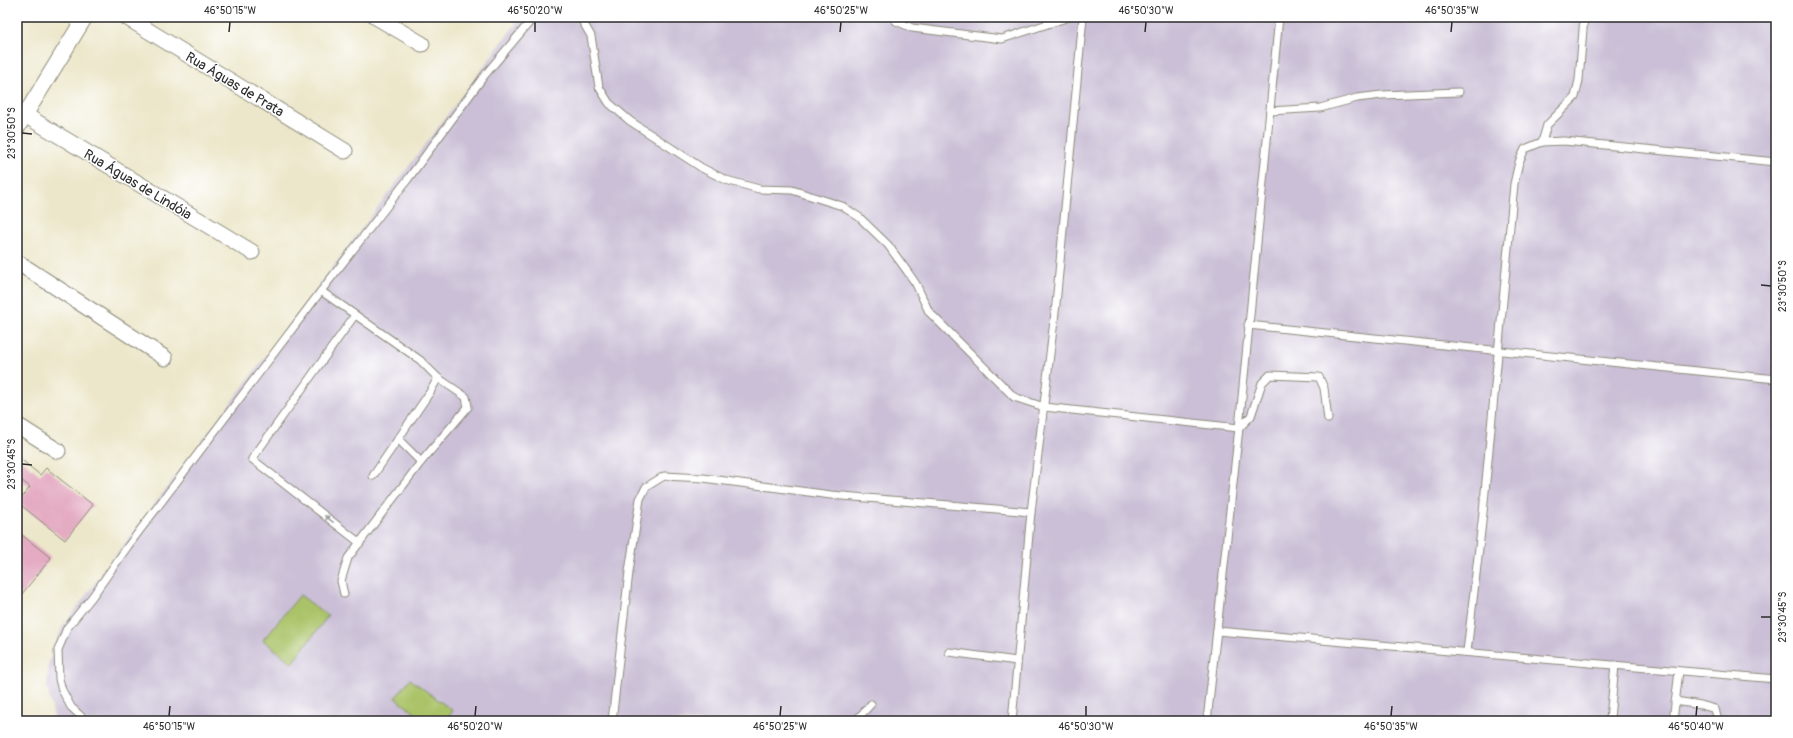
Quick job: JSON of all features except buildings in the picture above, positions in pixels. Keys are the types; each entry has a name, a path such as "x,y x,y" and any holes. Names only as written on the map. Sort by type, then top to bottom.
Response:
{"street":[{"path":"17,128 85,17"},
{"name":"Rua Águas de Prata","path":"126,17 345,151"},
{"path":"376,17 422,44"},
{"name":"Rua Águas de Lindóia","path":"25,115 252,252"},
{"path":"17,262 165,358"},
{"path":"17,425 58,451"}],"lane":[{"path":"86,721 71,707 62,690 59,679 58,650 67,628 92,597 132,540 321,291 408,179 484,76 534,17"},
{"path":"580,17 591,36 599,87 609,103 630,121 702,168 726,180 759,189 792,190 842,206 859,217 888,245 908,271 916,284 924,305 929,312 1014,397 1044,407 1239,428"},
{"path":"893,17 912,28 1002,39 1069,17"},
{"path":"1012,721 1031,512 1056,304 1083,17"},
{"path":"1207,721 1239,428 1279,17"},
{"path":"1542,142 1547,125 1575,97 1579,80 1584,17"},
{"path":"1270,111 1320,108 1357,98 1382,95 1459,92"},
{"path":"1467,652 1499,351 1514,184 1519,162 1525,149 1542,142 1586,143 1776,162"},
{"path":"321,291 420,360 438,378 466,397 468,407 421,462 348,558 341,581 344,594"},
{"path":"355,315 252,459 360,543"},
{"path":"1248,325 1776,379"},
{"path":"1239,428 1251,416 1262,384 1270,375 1319,377 1324,388 1328,419"},
{"path":"373,476 438,378"},
{"path":"398,439 421,462"},
{"path":"612,721 629,572 640,499 646,487 664,476 703,478 831,495 1031,512"},
{"path":"1217,631 1776,679"},
{"path":"949,652 1017,661"},
{"path":"1610,719 1615,665"},
{"path":"1673,721 1679,671"},
{"path":"1675,701 1715,709 1718,721"},
{"path":"858,721 860,716 871,704"}],"shaded area":[{"path":"521,17 1776,17 1776,721 55,721 47,687 49,662 62,627"}],"green space":[{"path":"300,595 328,616 292,663 263,640"},
{"path":"410,679 453,711 445,721 426,721 395,698"}]}
